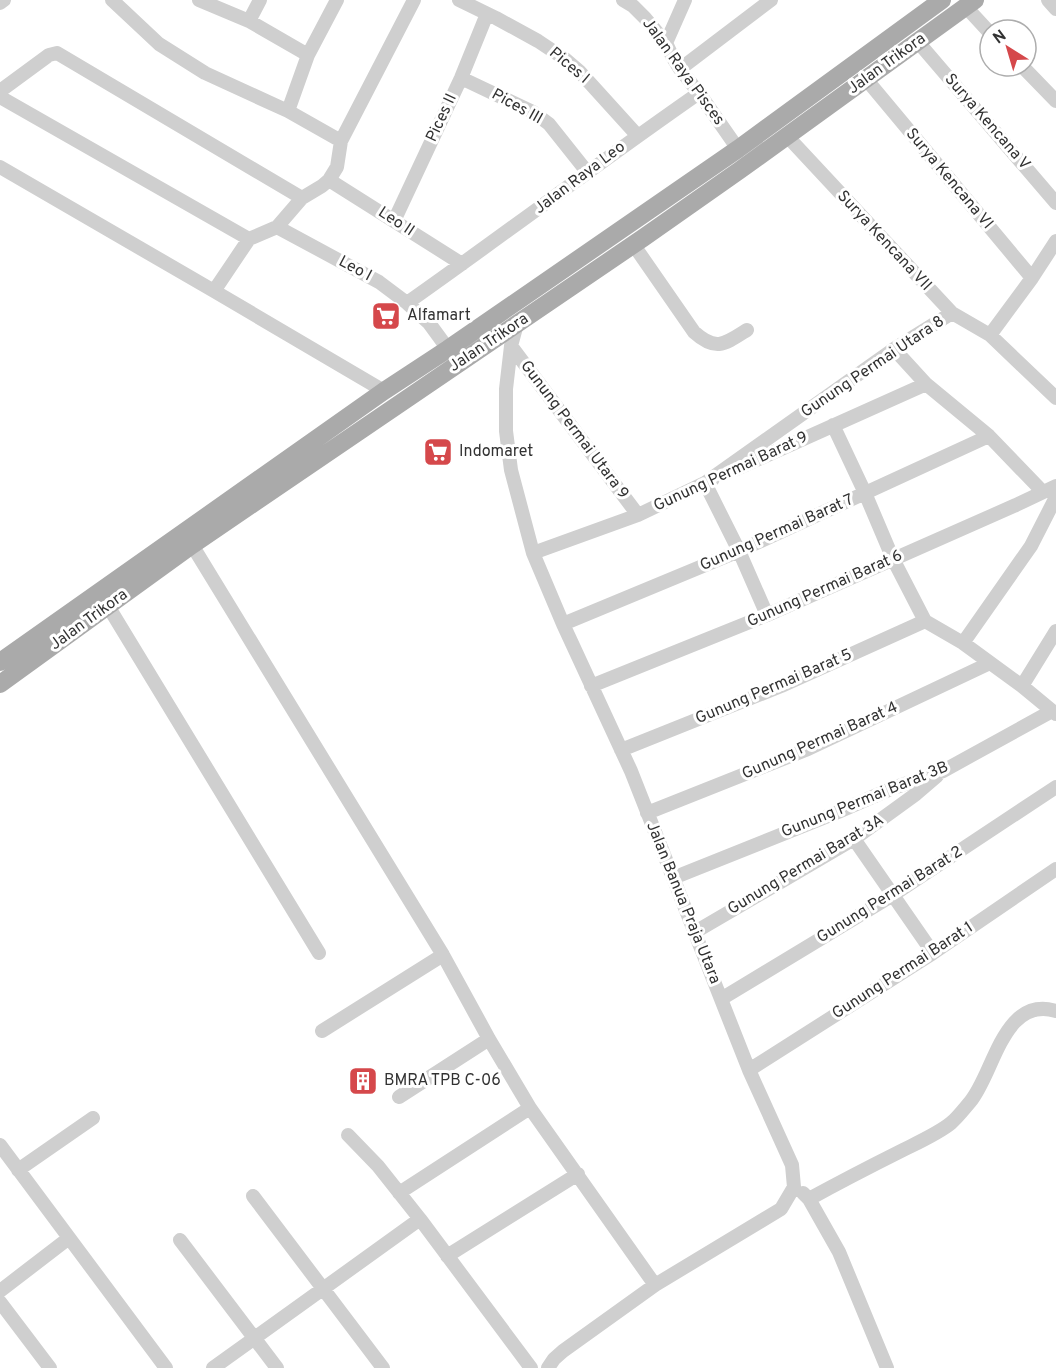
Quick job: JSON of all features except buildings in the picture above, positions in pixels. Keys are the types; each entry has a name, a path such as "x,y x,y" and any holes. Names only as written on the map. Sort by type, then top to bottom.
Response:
{"main road":[{"name":"Jalan Trikora","path":"0,662 380,402 448,350 738,149 942,0"},
{"name":"Jalan Trikora","path":"0,684 192,545 298,475 380,402 517,324 787,136 971,3"},
{"path":"632,221 638,241"}],"street":[{"path":"0,3 4,0"},
{"path":"113,0 159,44 205,73 288,111 341,141"},
{"path":"200,0 249,21 308,56"},
{"path":"249,21 260,0"},
{"path":"288,111 308,56 337,0"},
{"path":"214,291 249,239 277,227 302,198 330,180 337,167 341,141 414,0"},
{"name":"Pices I","path":"459,0 538,41 565,59 579,71 637,135"},
{"name":"Jalan Raya Pisces","path":"623,0 633,6 666,43 680,69 738,149"},
{"path":"666,43 685,0"},
{"path":"680,69 771,0"},
{"path":"1048,0 1056,9"},
{"path":"971,3 980,18"},
{"name":"Pices II","path":"394,221 461,78 488,14"},
{"name":"Surya Kencana V","path":"918,42 1056,203"},
{"path":"0,91 49,55 57,53 302,198"},
{"name":"Pices III","path":"461,78 533,112 549,124 588,173"},
{"path":"1034,78 1056,101"},
{"name":"Surya Kencana VI","path":"866,79 1032,278"},
{"name":"Jalan Raya Leo","path":"408,303 637,135 699,93"},
{"path":"0,97 249,239"},
{"name":"Surya Kencana VII","path":"787,136 952,313 990,335 1056,399"},
{"path":"0,167 214,291 380,402"},
{"name":"Leo II","path":"330,180 462,264"},
{"name":"Leo I","path":"277,227 378,282 408,303 429,323 448,350"},
{"path":"638,241 694,332 704,341 712,344 726,343 747,330"},
{"path":"990,335 1053,251"},
{"name":"Gunung Permai Utara 8","path":"705,483 894,349 952,313"},
{"name":"Jalan Banua Praja Utara","path":"517,324 511,346 506,389 506,432 511,470 533,554 647,813 749,1070 792,1165 794,1187"},
{"name":"Gunung Permai Utara 9","path":"511,346 638,514"},
{"path":"894,349 926,384 1052,492 1031,546 963,643"},
{"name":"Gunung Permai Barat 9","path":"533,554 638,514 926,384"},
{"path":"833,425 893,559 925,621 963,643 1054,712"},
{"name":"Gunung Permai Barat 7","path":"563,624 739,551 989,436"},
{"path":"705,483 739,551 767,615"},
{"name":"Gunung Permai Barat 6","path":"591,686 767,615 1052,492"},
{"path":"192,545 443,955 530,1108 656,1285"},
{"path":"108,606 319,953"},
{"name":"Gunung Permai Barat 5","path":"621,750 781,686 925,621"},
{"path":"1022,686 1056,631"},
{"name":"Gunung Permai Barat 4","path":"647,813 808,749 990,663"},
{"name":"Gunung Permai Barat 3B","path":"673,878 893,788 943,771 1054,712"},
{"name":"Gunung Permai Barat 3A","path":"694,932 854,839 943,771"},
{"name":"Gunung Permai Barat 2","path":"721,999 893,895 1056,786"},
{"path":"854,839 933,953"},
{"name":"Gunung Permai Barat 1","path":"749,1070 933,953 1056,869"},
{"path":"322,1031 443,955"},
{"path":"809,1199 950,1124 976,1094 996,1050 1023,1014 1035,1009 1056,1011"},
{"path":"399,1098 489,1039"},
{"path":"399,1193 530,1108"},
{"path":"18,1170 93,1118"},
{"path":"348,1135 378,1166 420,1219 531,1368"},
{"path":"0,1145 166,1368"},
{"path":"447,1256 578,1174"},
{"path":"548,1368 563,1351 656,1285 781,1209 794,1187 802,1191 809,1199 839,1252 887,1368"},
{"path":"253,1196 383,1368"},
{"path":"213,1368 321,1288 420,1219"},
{"path":"0,1291 69,1238"},
{"path":"180,1240 277,1368"},
{"path":"0,1302 50,1368"}],"place":[{"name":"Alfamart","path":"386,316"},
{"name":"Indomaret","path":"438,452"},
{"name":"BMRA TPB C-06","path":"363,1081"}]}
